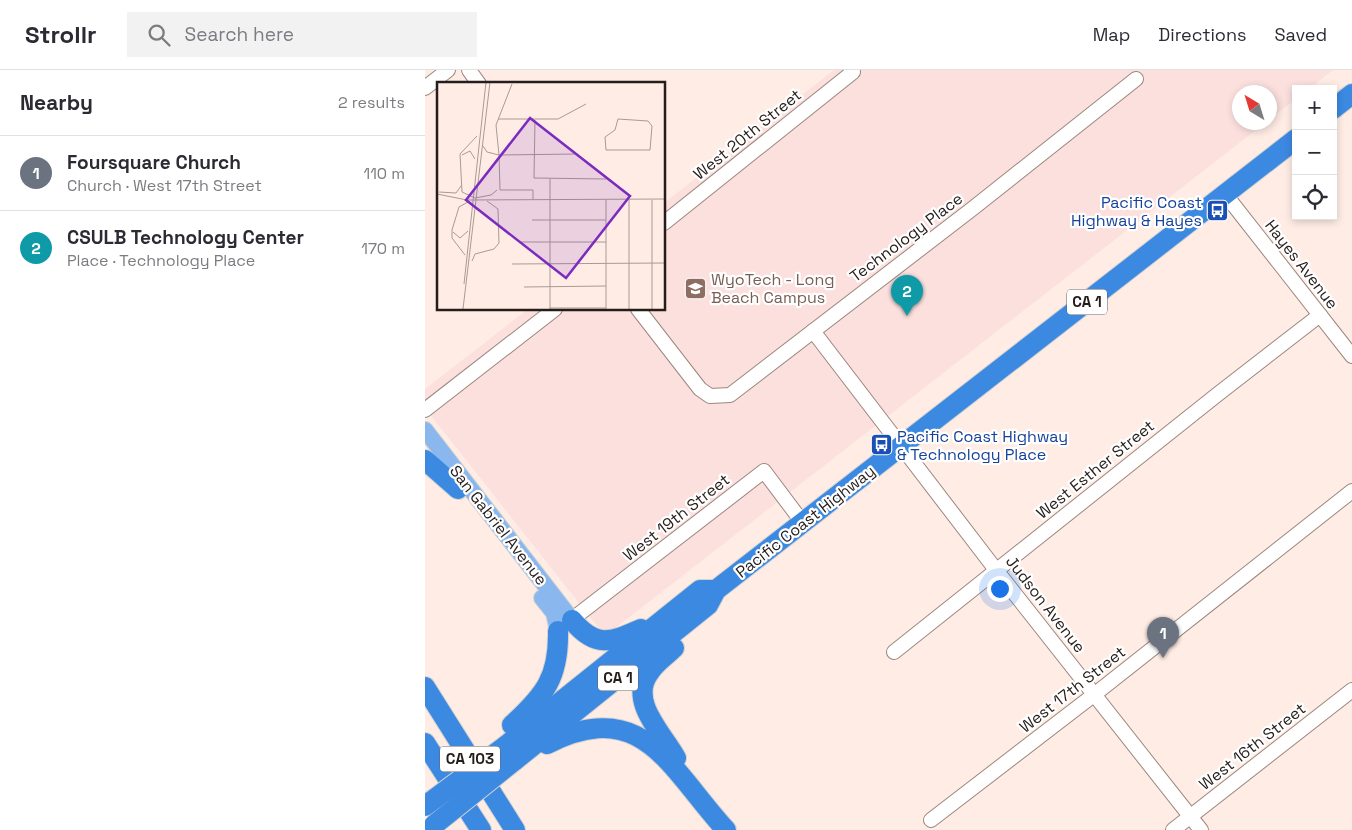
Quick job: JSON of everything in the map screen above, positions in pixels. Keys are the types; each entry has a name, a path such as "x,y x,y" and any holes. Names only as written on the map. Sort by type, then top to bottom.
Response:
{"highway":[{"path":"1337,106 1352,94"},
{"name":"Pacific Coast Highway","path":"505,749 712,598 803,523 1292,142"},
{"path":"425,460 458,489"},
{"name":"Pacific Coast Highway","path":"435,828 471,783 505,749 700,590 712,598"},
{"path":"693,790 650,718 642,691 650,671 675,647 712,598"},
{"path":"425,791 471,783 505,749 532,706 547,688 555,670 565,625 588,636 605,641 620,638 666,617"},
{"name":"CA 103","path":"425,687 515,830"},
{"path":"505,749 592,727 629,732 649,743 693,790 726,830"},
{"name":"CA 103","path":"425,743 481,830"},
{"name":"Pacific Coast Highway","path":"425,806 471,783"}],"main road":[{"name":"San Gabriel Avenue","path":"425,430 565,625"},
{"name":"San Gabriel Avenue","path":"458,489 565,625"}],"street":[{"path":"425,88 448,70"},
{"path":"469,70 478,82"},
{"name":"West 20th Street","path":"665,222 853,72"},
{"name":"Technology Place","path":"639,310 700,389 710,396 730,395 1136,79"},
{"name":"Hayes Avenue","path":"1225,194 1352,356"},
{"path":"425,410 554,310"},
{"name":"West Esther Street","path":"894,652 1320,315"},
{"name":"Judson Avenue","path":"813,331 996,570 1201,830"},
{"name":"San Gabriel Avenue","path":"425,443 458,489"},
{"name":"West 19th Street","path":"565,625 763,472 803,523"},
{"name":"West 17th Street","path":"931,820 1095,694 1352,491"},
{"name":"West 16th Street","path":"1173,830 1352,690"}],"shaded area":[{"path":"834,70 1333,70 1314,85 1292,85 1292,102 1277,114 1277,85 1232,85 1232,130 1256,130 605,636 425,408 425,389 527,310 665,310 665,202"}],"place":[{"name":"Pacific Coast Highway & Hayes","path":"1218,211"},
{"name":"WyoTech - Long Beach Campus","path":"695,288"},
{"name":"CSULB Technology Center","path":"907,316"},
{"name":"Pacific Coast Highway & Technology Place","path":"881,445"},
{"name":"Foursquare Church","path":"1163,658"}]}
